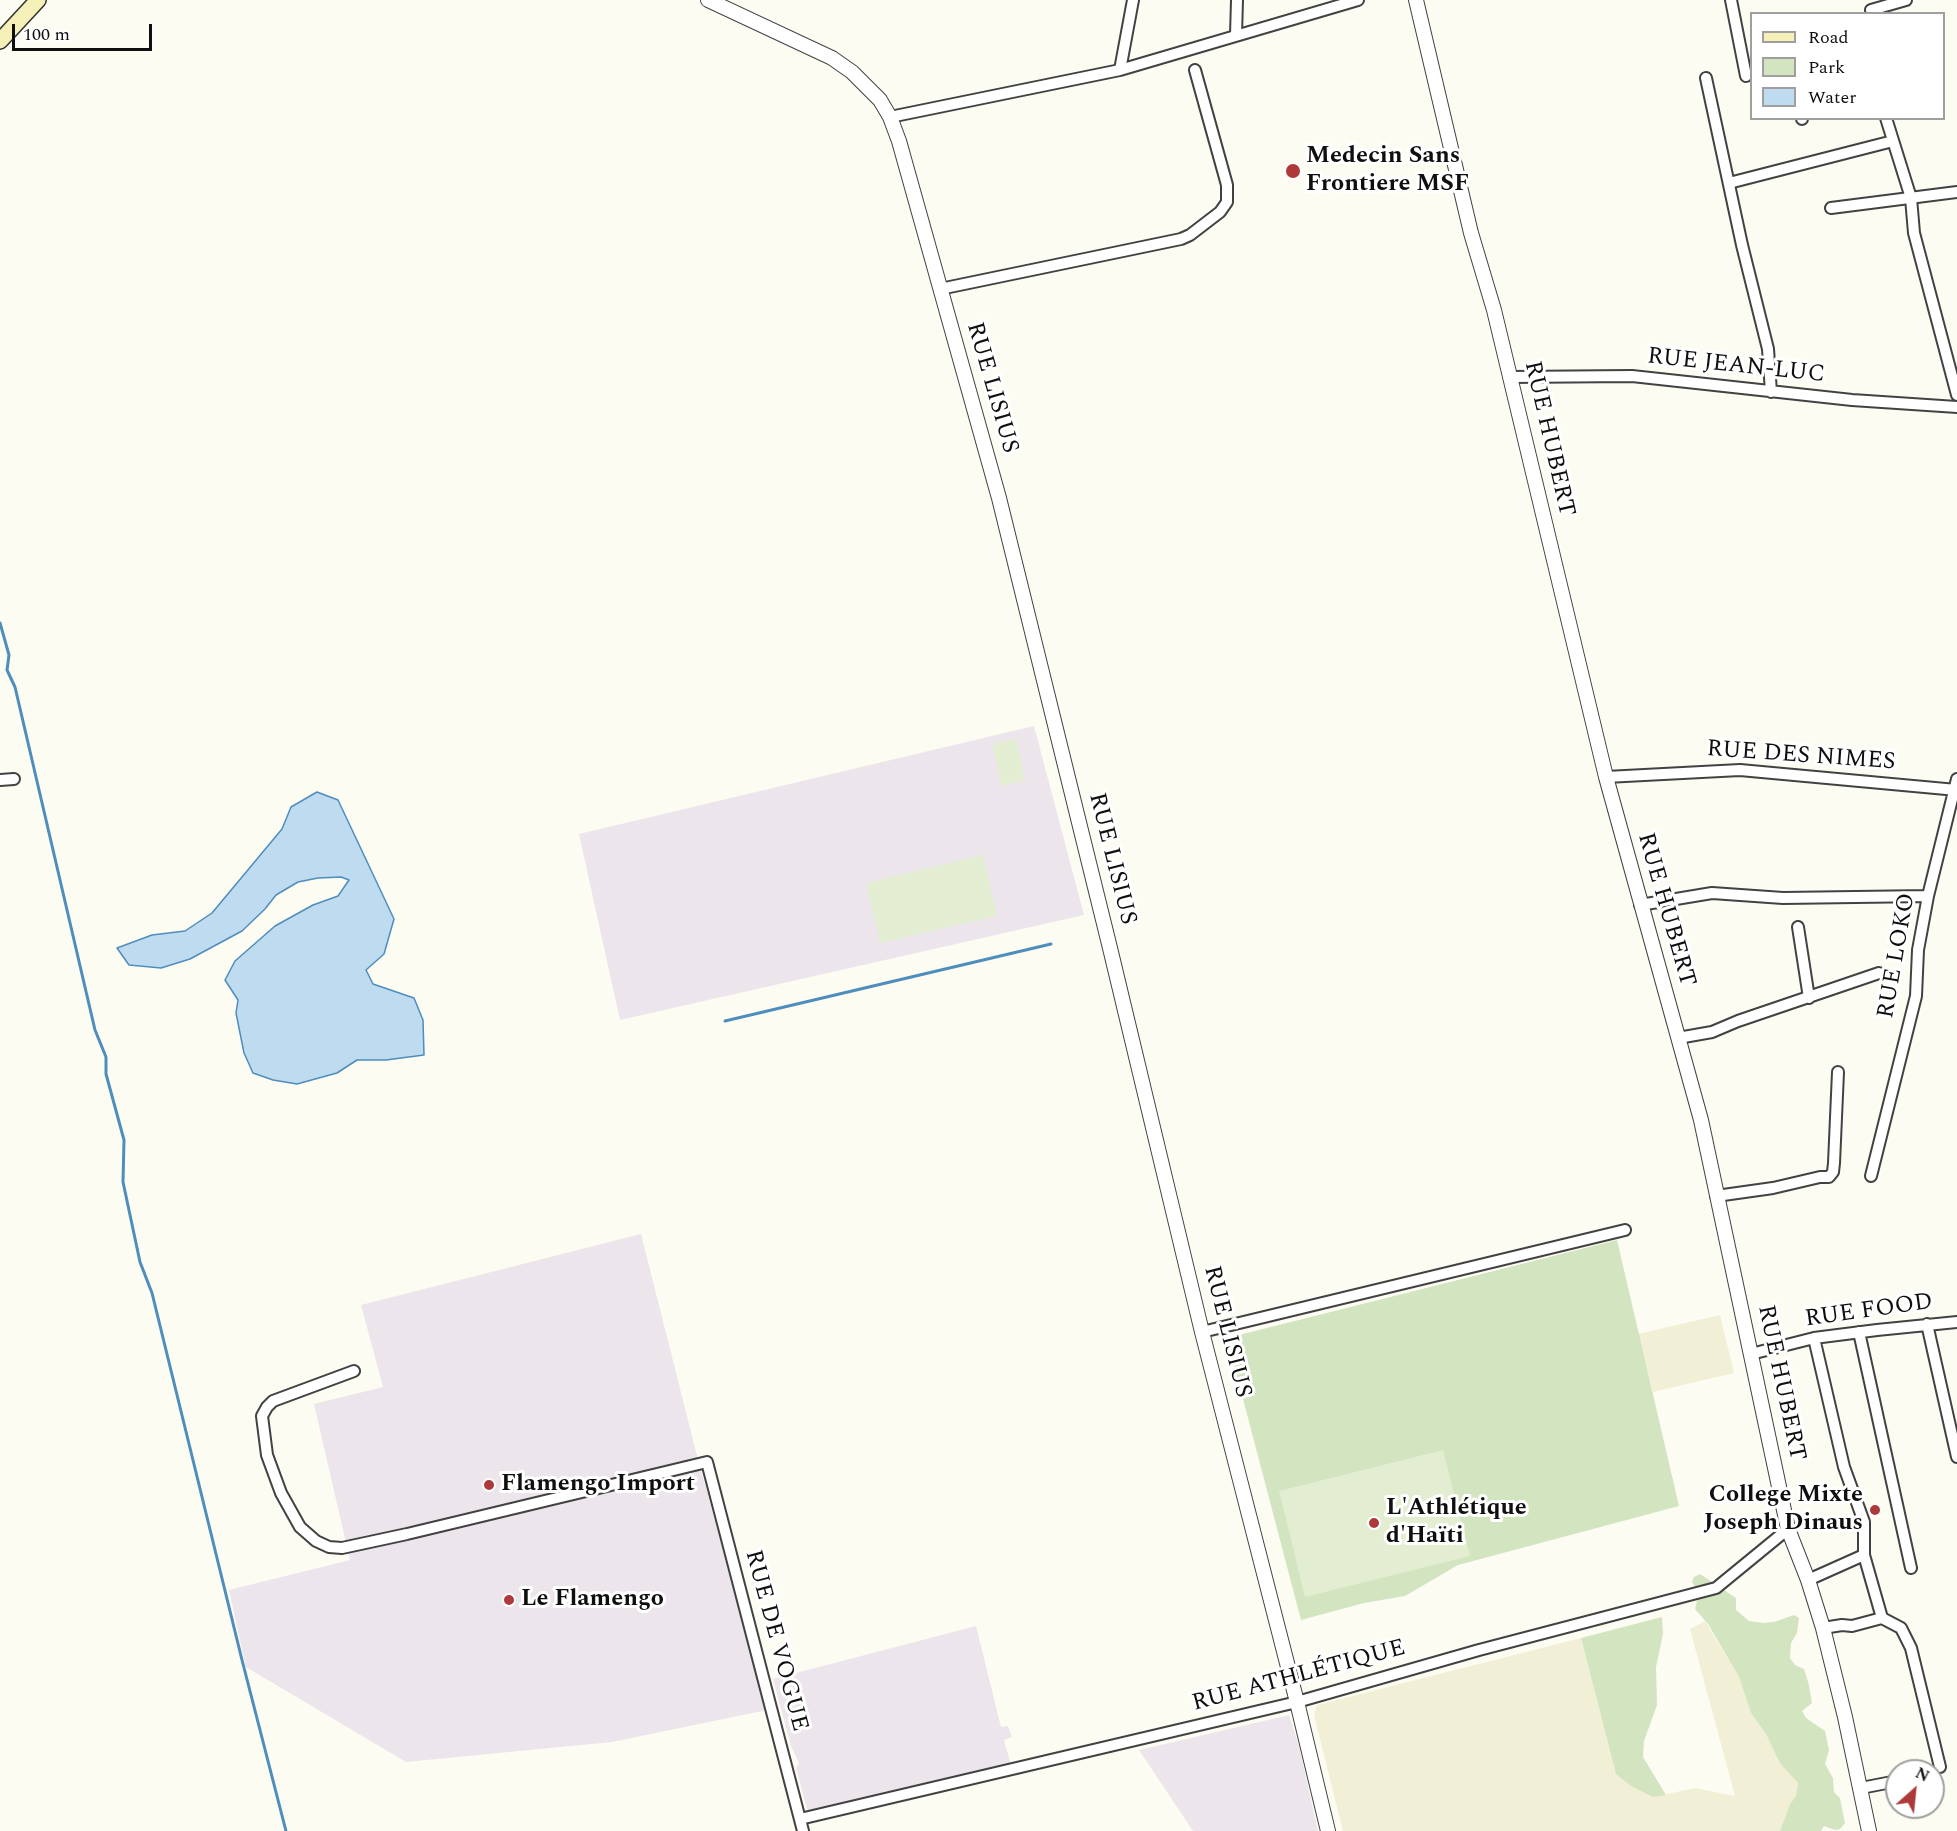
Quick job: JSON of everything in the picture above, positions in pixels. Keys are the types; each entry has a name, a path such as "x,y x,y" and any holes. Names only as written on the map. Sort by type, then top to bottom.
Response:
{"main road":[{"path":"0,41 38,0"}],"street":[{"name":"RUE LISIUS","path":"708,0 832,58 872,90 896,116 899,141 999,498 1202,1332 1328,1831"},
{"path":"1120,70 1133,0"},
{"path":"1236,35 1237,0"},
{"path":"896,116 1120,70 1358,0"},
{"name":"RUE HUBERT","path":"1416,0 1472,233 1494,310 1606,777 1701,1120 1788,1529 1808,1580 1823,1628 1869,1831"},
{"path":"1731,0 1746,76"},
{"path":"1872,10 1906,0"},
{"path":"940,289 1181,239 1190,235 1220,212 1227,202 1227,185 1195,70"},
{"path":"1706,78 1768,349 1771,392"},
{"path":"1887,120 1911,198 1914,233 1957,395"},
{"path":"1729,183 1893,141"},
{"path":"1830,208 1957,192"},
{"name":"RUE JEAN-LUC","path":"1510,377 1632,376 1771,392 1957,407"},
{"name":"RUE DES NIMES","path":"1606,777 1740,770 1956,786"},
{"path":"0,780 14,779"},
{"name":"RUE LOKO","path":"1871,1176 1916,996 1918,950 1928,896 1956,786"},
{"path":"1640,905 1712,893 1783,898 1928,896"},
{"path":"1798,927 1809,998"},
{"path":"1678,1038 1712,1032 1879,972"},
{"path":"1716,1196 1829,1177 1833,1172 1834,1163 1838,1072"},
{"path":"1202,1332 1625,1230"},
{"name":"RUE FOOD","path":"1752,1354 1814,1338 1957,1322"},
{"path":"1927,1324 1957,1457"},
{"path":"1859,1332 1911,1569"},
{"path":"1814,1338 1844,1467 1864,1522 1864,1555 1882,1618"},
{"name":"RUE DE VOGUE","path":"354,1371 273,1401 262,1416 267,1455 281,1493 300,1527 316,1541 329,1546 342,1548 407,1534 707,1462 803,1831"},
{"name":"RUE ATHLÉTIQUE","path":"800,1819 1297,1702 1490,1647 1716,1588 1788,1529"},
{"path":"1808,1580 1864,1555"},
{"path":"1823,1628 1852,1626 1882,1618 1901,1628 1911,1648 1938,1759"},
{"path":"1861,1788 1885,1783"}],"shaded area":[{"path":"1034,726 1084,915 620,1020 579,834"},
{"path":"641,1234 696,1452 767,1710 612,1742 406,1762 246,1667 229,1590 350,1560 314,1404 383,1387 361,1305"},
{"path":"976,1626 1001,1727 1008,1726 1012,1737 1004,1740 1011,1765 814,1813 807,1809 796,1768 799,1763 791,1746 773,1679"},
{"path":"1289,1715 1299,1746 1318,1831 1193,1831 1139,1750"}],"green space":[{"path":"1016,739 1025,780 1002,786 992,744"},
{"path":"983,855 997,916 880,943 866,883"},
{"path":"1617,1240 1679,1506 1458,1565 1405,1596 1364,1603 1301,1620 1227,1338"},
{"path":"1720,1315 1734,1373 1653,1392 1638,1334"},
{"name":"L'Athlétique d'Haïti","path":"1443,1450 1470,1556 1305,1597 1279,1491"},
{"path":"1700,1574 1736,1598 1736,1610 1749,1621 1774,1622 1794,1615 1799,1618 1797,1633 1791,1643 1790,1658 1795,1665 1804,1669 1809,1685 1812,1703 1802,1711 1806,1718 1825,1731 1829,1750 1825,1764 1833,1778 1834,1792 1840,1798 1845,1823 1840,1829 1835,1830 1824,1826 1821,1831 1780,1831 1790,1804 1796,1796 1798,1783 1780,1763 1766,1734 1751,1713 1739,1677 1708,1624 1695,1609 1699,1594 1692,1582 1694,1577"},
{"path":"1662,1617 1663,1634 1656,1667 1657,1705 1644,1741 1643,1757 1666,1795 1653,1797 1631,1786 1616,1774 1581,1638"},
{"path":"1705,1621 1739,1677 1751,1713 1766,1734 1781,1763 1798,1783 1796,1796 1790,1804 1780,1831 1343,1831 1314,1715 1317,1705 1581,1638 1616,1774 1653,1797 1695,1788 1735,1796 1690,1629"}],"water":[{"path":"317,792 338,800 394,919 384,954 366,970 373,984 414,998 423,1020 424,1055 386,1060 357,1060 337,1073 297,1084 273,1080 253,1073 244,1053 236,1013 238,1000 225,980 235,961 275,926 313,905 338,896 349,880 341,877 298,882 276,895 242,931 190,959 161,968 129,965 117,948 152,935 185,931 212,913 282,829 291,807"}],"waterway":[{"path":"0,623 9,655 7,670 15,687 95,1030 106,1057 106,1074 124,1140 123,1182 140,1262 152,1293 286,1831"},
{"path":"725,1021 1051,944"}],"place":[{"name":"Medecin Sans Frontiere MSF","path":"1293,171"},
{"name":"Flamengo Import","path":"489,1485"},
{"name":"College Mixte Joseph Dinaus","path":"1875,1510"},
{"name":"L'Athlétique d'Haïti","path":"1374,1523"},
{"name":"Le Flamengo","path":"509,1600"}]}
